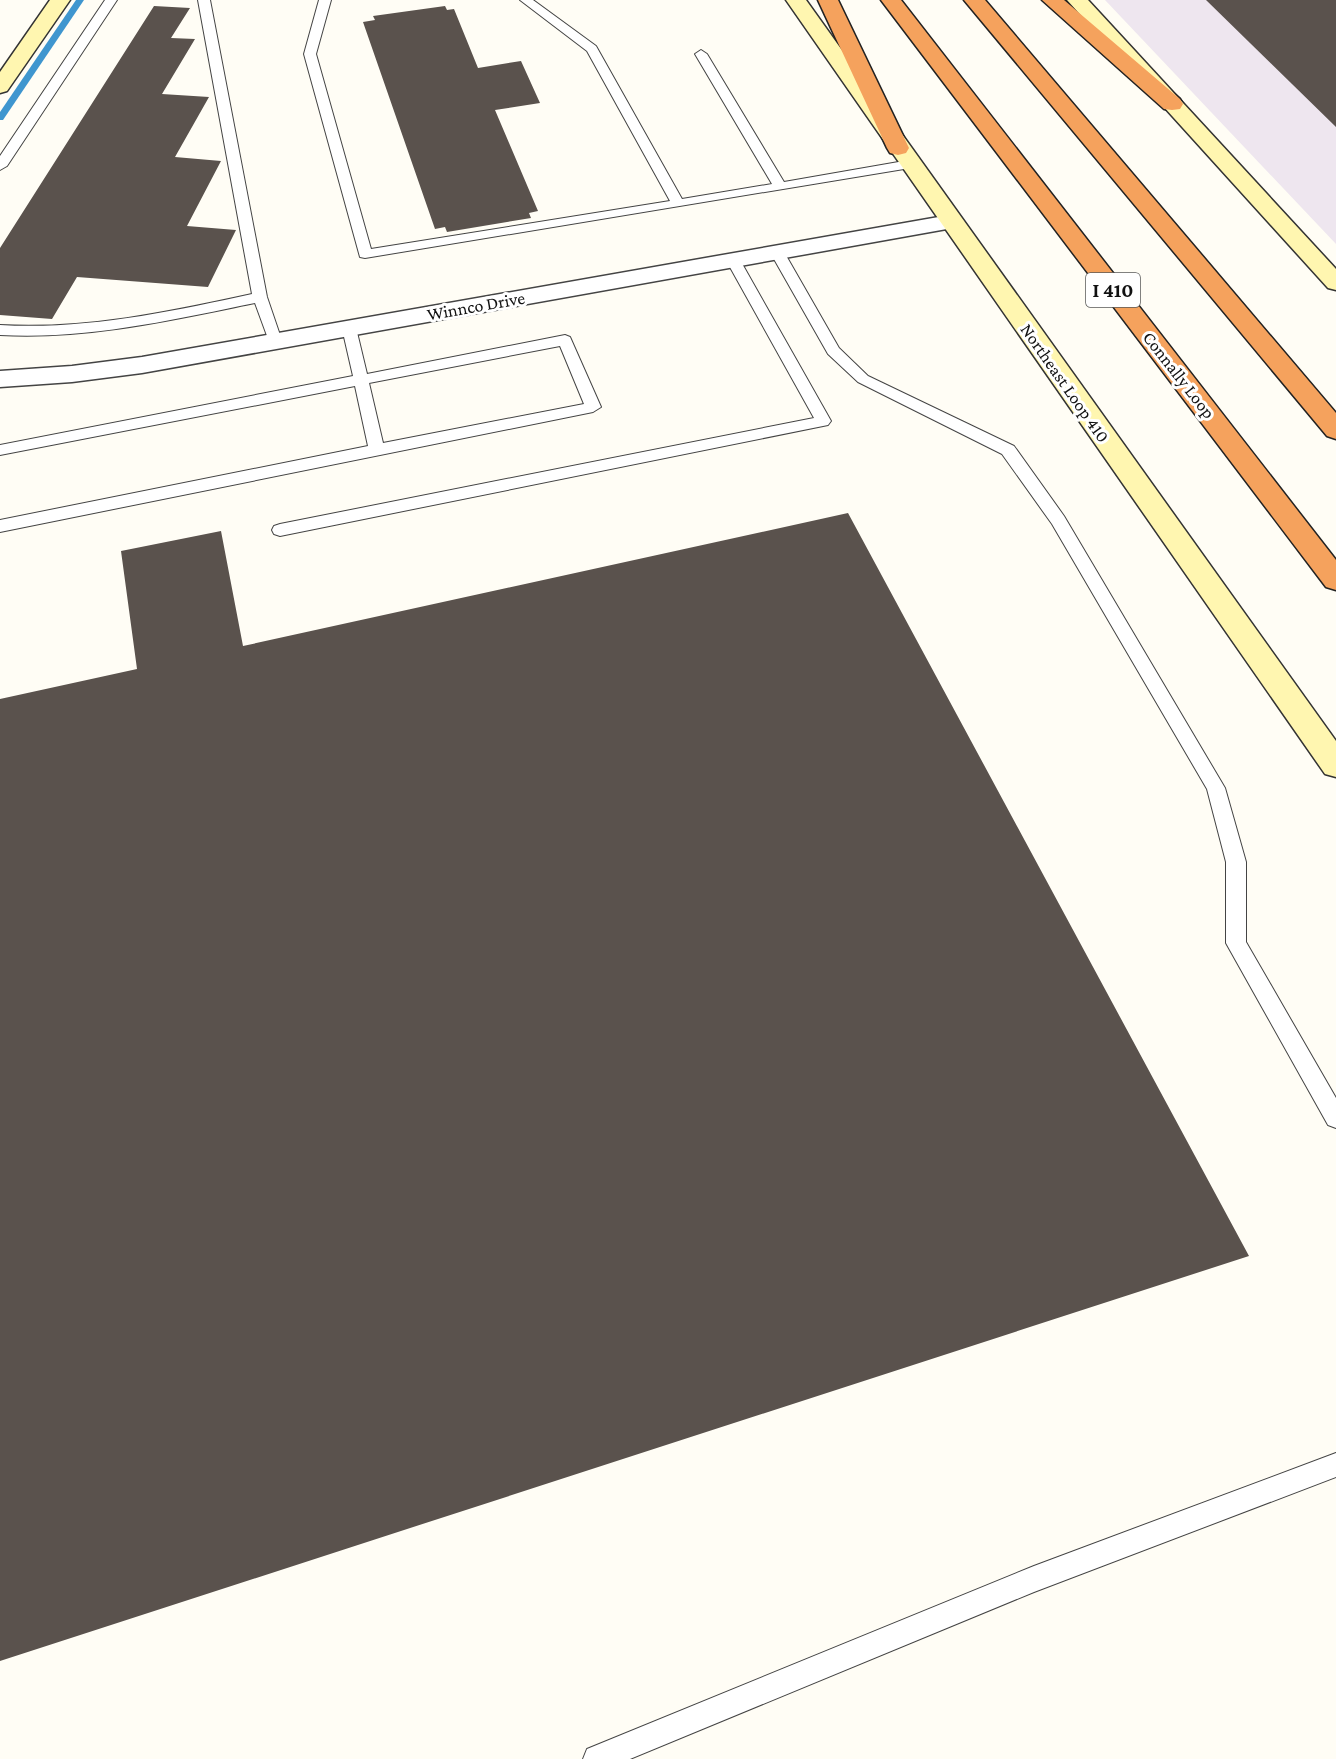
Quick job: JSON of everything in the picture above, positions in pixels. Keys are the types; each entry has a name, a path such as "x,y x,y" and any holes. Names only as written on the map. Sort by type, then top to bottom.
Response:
{"highway":[{"path":"828,0 904,156"},
{"name":"Connally Loop","path":"891,0 1336,580"},
{"path":"974,0 1336,429"},
{"path":"1052,0 1172,104"}],"main road":[{"path":"0,87 60,0"},
{"name":"Northeast Loop 410","path":"796,0 950,222 1336,765"},
{"path":"1077,0 1336,283"}],"street":[{"name":"Winnco Drive","path":"0,379 72,374 131,366 950,222"}],"lane":[{"path":"0,166 111,0"},
{"path":"204,0 260,297 275,341"},
{"path":"325,0 310,54 365,254 780,187 904,156"},
{"path":"526,0 592,49 678,203"},
{"path":"701,54 780,187"},
{"path":"777,252 833,351 863,379 1008,450 1058,520 1216,788 1236,862 1236,943 1336,1118"},
{"path":"280,530 823,421 733,260"},
{"path":"0,330 20,332 67,329 183,314 260,297"},
{"path":"349,328 378,450"},
{"path":"0,450 565,340 593,407 0,526"},
{"path":"597,1759 1035,1579 1336,1465"}],"shaded area":[{"path":"1105,0 1336,0 1336,244"}],"building":[{"path":"1206,0 1336,0 1336,127"},
{"path":"154,6 190,8 171,38 195,39 162,94 209,97 175,157 221,161 187,226 236,230 208,287 77,277 52,319 0,315 0,248"},
{"path":"445,6 447,10 454,9 478,68 521,61 540,103 495,110 538,211 529,213 531,218 447,232 445,227 435,229 363,22 375,20 373,16"},
{"path":"848,513 1249,1256 0,1661 0,699 137,669 121,551 221,531 243,646"}],"waterway":[{"path":"0,118 80,0"}]}
